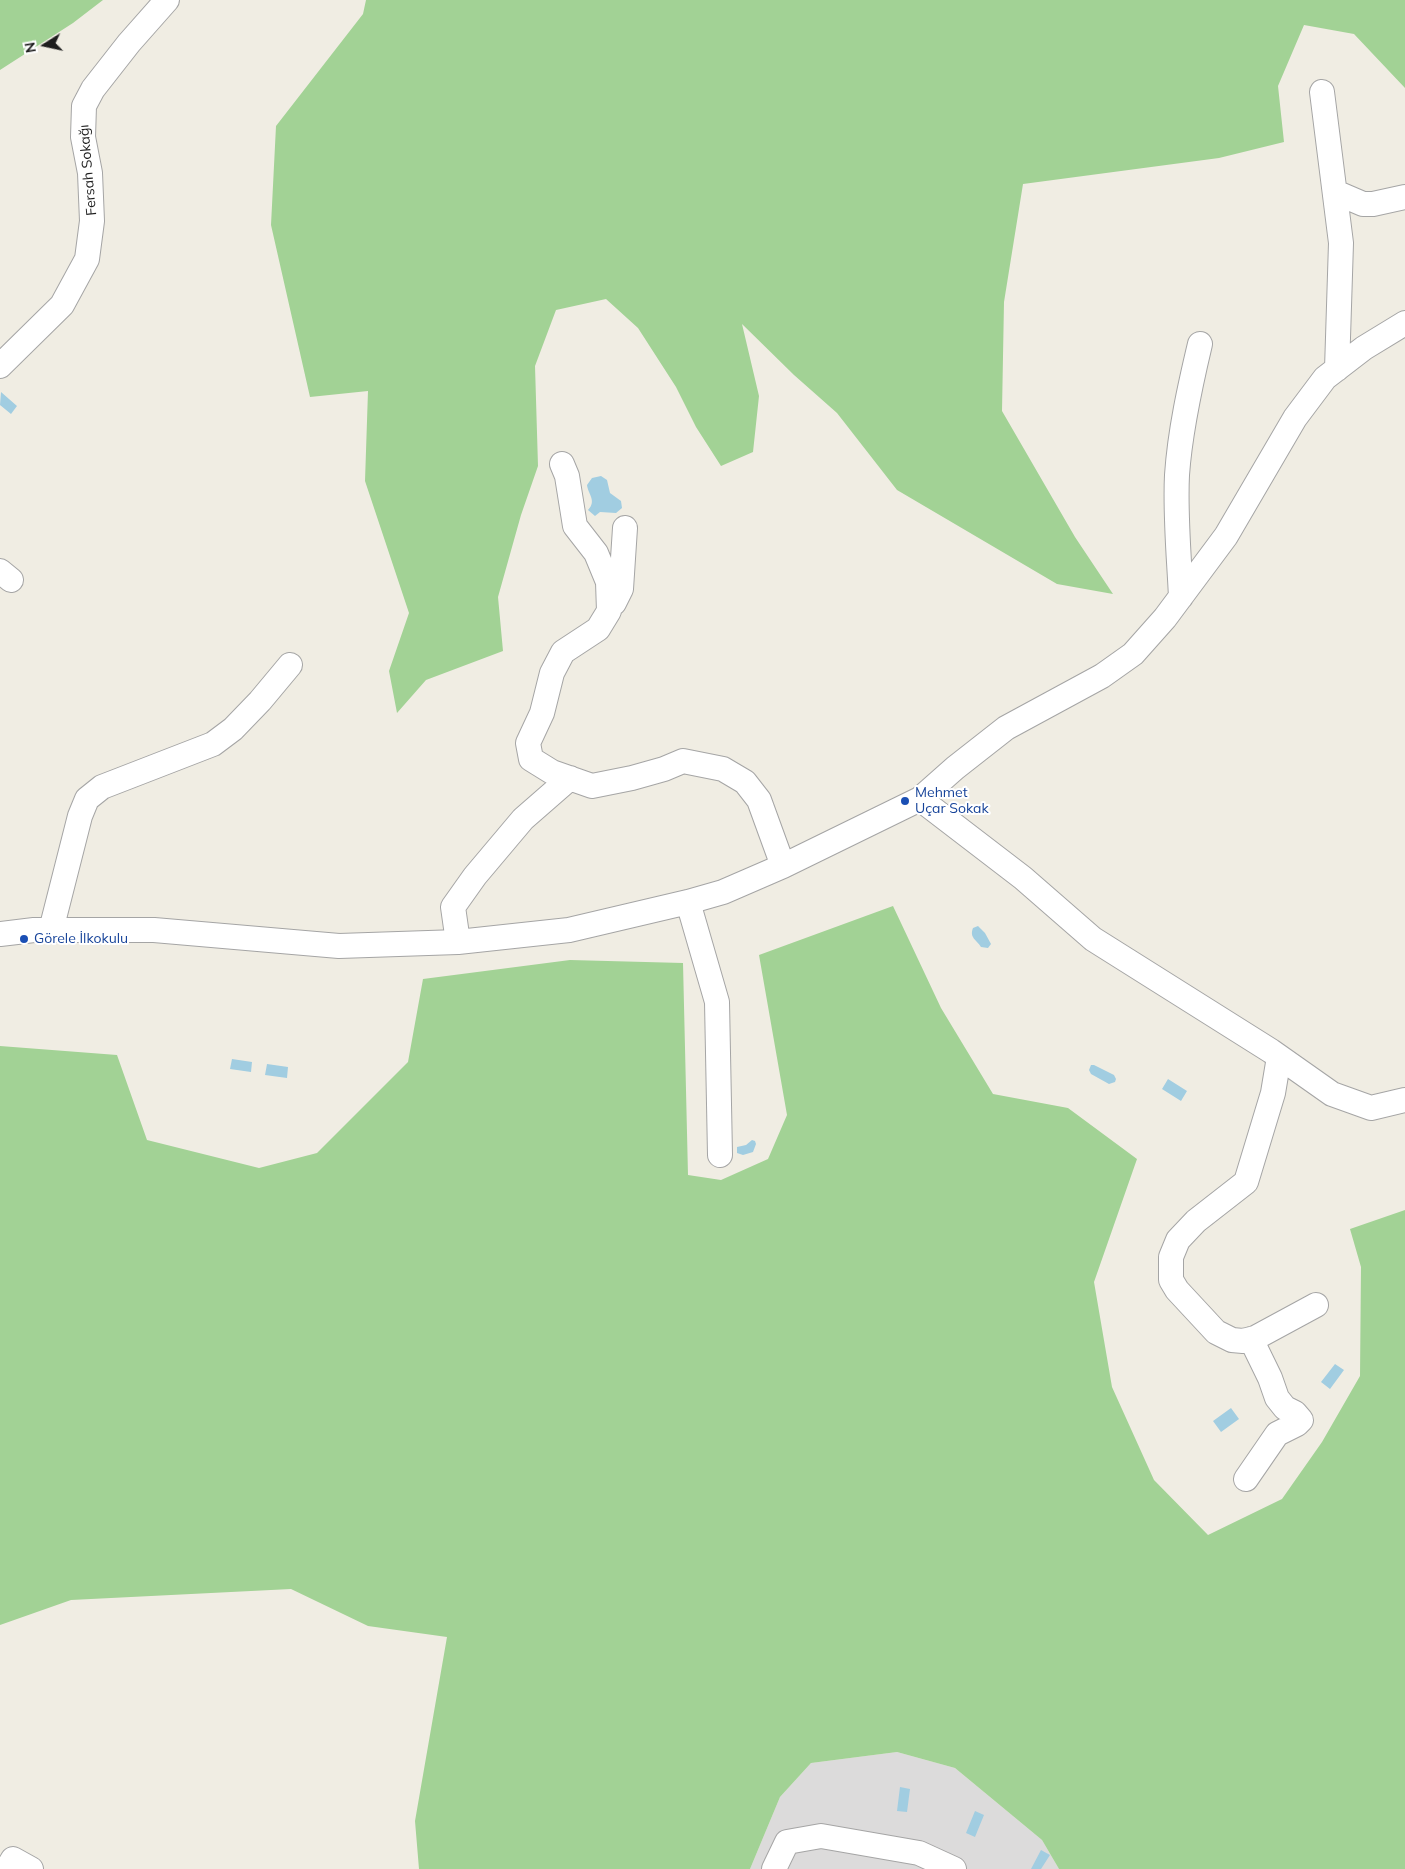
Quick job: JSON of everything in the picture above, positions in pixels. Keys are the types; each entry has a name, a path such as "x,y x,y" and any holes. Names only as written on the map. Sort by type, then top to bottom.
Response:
{"street":[{"name":"Fersah Sokağı","path":"0,366 62,305 87,259 92,221 90,173 83,137 84,106 93,89 129,43 167,0"},
{"path":"1322,92 1341,243 1337,369"},
{"path":"1335,192 1363,204 1405,198"},
{"path":"0,934 51,930 154,930 339,946 458,942 569,930 723,892 783,866 920,799 1006,728 1102,676 1133,654 1166,618 1226,536 1295,418 1325,378 1364,348 1405,323"},
{"path":"1181,597 1177,474 1188,398 1200,344"},
{"path":"562,464 567,476 575,526 596,553 608,582 609,611"},
{"path":"625,528 621,590 598,629 563,652 552,673 542,713 528,742 531,759 552,772 592,786 664,769 683,760 723,769 745,782 759,800 783,866"},
{"path":"51,930 80,816 87,799 102,787 213,744 233,729 290,665"},
{"path":"458,942 453,907 475,876 523,819 570,778"},
{"path":"920,799 1023,878 1093,939 1279,1057 1332,1094 1371,1108 1405,1100"},
{"path":"688,902 717,1002 720,1155"},
{"path":"1279,1057 1273,1093 1246,1182 1196,1221 1178,1240 1171,1257 1171,1280 1177,1290 1216,1332 1232,1340 1251,1339 1316,1305"},
{"path":"1246,1479 1277,1434 1301,1420 1295,1413 1285,1408 1277,1398 1270,1378 1251,1339"},
{"path":"774,1869 786,1842 821,1836 919,1853 954,1869"},
{"path":"7,1869 13,1859 31,1869"}],"shaded area":[{"path":"897,1752 955,1768 1042,1840 1059,1869 750,1869 780,1797 811,1763"}],"green space":[{"path":"0,0 103,0 73,23 0,70"},
{"path":"366,0 1405,0 1405,88 1354,34 1304,25 1278,86 1284,142 1219,158 1023,184 1004,302 1002,411 1075,537 1113,594 1057,584 897,490 837,413 794,375 742,324 759,396 753,452 721,466 696,427 676,387 638,328 606,299 556,310 535,366 538,466 521,515 498,597 503,651 426,680 397,713 389,671 409,613 365,481 368,391 310,397 271,225 276,126 363,14"},
{"path":"893,906 941,1008 993,1094 1068,1108 1137,1159 1094,1282 1112,1387 1154,1480 1208,1535 1282,1499 1322,1442 1360,1376 1361,1267 1350,1229 1405,1210 1405,1869 1059,1869 1042,1840 955,1768 897,1752 811,1763 780,1797 750,1869 419,1869 415,1821 447,1637 368,1626 291,1589 71,1600 0,1625 0,1046 117,1055 147,1140 259,1168 317,1153 408,1062 423,979 570,960 683,963 688,1175 721,1180 768,1159 787,1115 759,955"}],"water":[{"path":"1,392 17,406 11,414 0,405"},
{"path":"601,476 607,480 610,493 621,501 622,508 616,513 600,512 595,516 588,510 591,507 592,501 587,485 592,478"},
{"path":"978,926 985,933 991,944 988,948 981,947 973,937 973,928"},
{"path":"232,1059 252,1062 251,1072 230,1069"},
{"path":"267,1064 288,1067 287,1078 265,1075"},
{"path":"1091,1065 1114,1075 1115,1082 1109,1084 1091,1074 1089,1070"},
{"path":"1168,1079 1187,1091 1181,1101 1162,1089"},
{"path":"752,1140 756,1144 753,1152 743,1155 737,1153 737,1147 746,1145"},
{"path":"1335,1364 1344,1370 1330,1389 1321,1382"},
{"path":"1231,1408 1239,1419 1221,1432 1213,1421"},
{"path":"900,1787 910,1789 907,1812 897,1811"},
{"path":"975,1811 984,1815 975,1837 966,1833"},
{"path":"1041,1850 1050,1855 1041,1869 1031,1869"}],"place":[{"name":"Mehmet Uçar Sokak","path":"905,801"},
{"name":"Görele İlkokulu","path":"24,939"}]}
